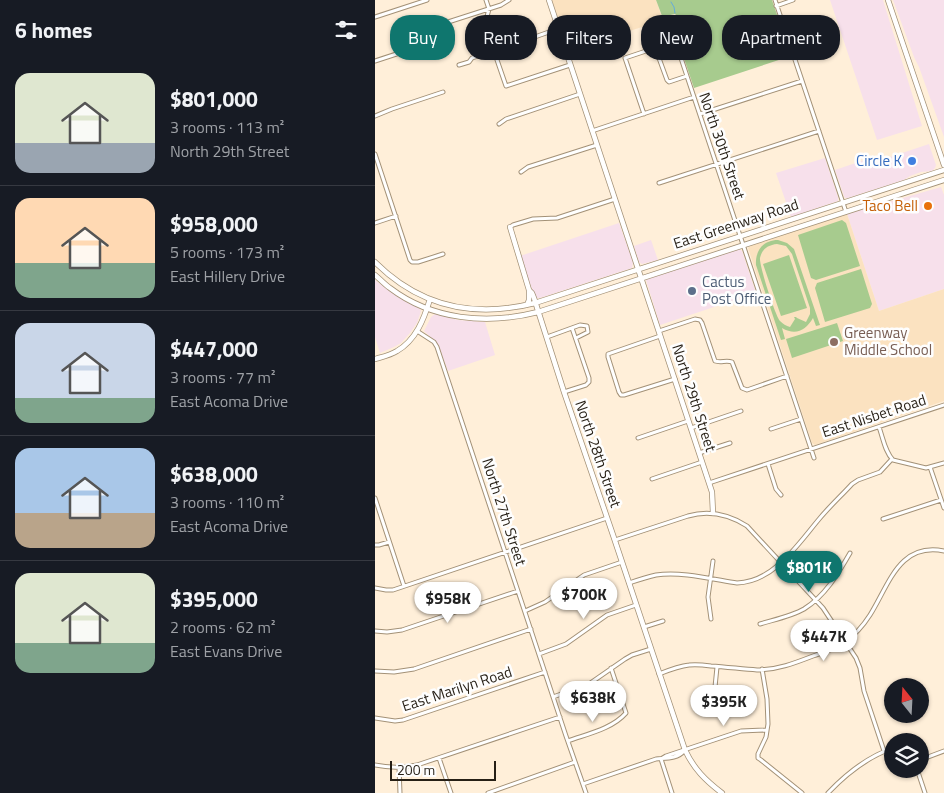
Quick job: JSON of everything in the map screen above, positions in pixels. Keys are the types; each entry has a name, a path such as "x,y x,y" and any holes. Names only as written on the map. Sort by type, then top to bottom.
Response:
{"main road":[{"name":"North 29th Street","path":"549,0 709,483 713,497 713,513"},
{"path":"888,0 944,165"},
{"name":"East Greenway Road","path":"375,262 385,272 405,286 430,299 457,307 499,310 535,303 944,170"},
{"name":"East Greenway Road","path":"377,276 389,288 427,308 455,317 506,318 538,312 944,180"},
{"path":"889,188 891,197"},
{"name":"North 28th Street","path":"509,228 529,290 527,305"},
{"path":"377,276 385,272"},
{"name":"North 28th Street","path":"529,290 532,292 685,750 698,772 722,793"},
{"path":"573,290 575,300"},
{"path":"375,360 396,352 411,340 417,331 430,299"},
{"path":"481,309 481,319"}],"street":[{"path":"375,17 427,0"},
{"path":"487,0 489,9 487,15"},
{"path":"455,20 501,5 509,0"},
{"path":"775,0 846,212"},
{"path":"777,6 793,0"},
{"path":"644,114 625,58 652,49 656,50 669,82 687,76"},
{"path":"375,61 390,56"},
{"path":"459,65 470,60"},
{"path":"497,60 506,86 571,65"},
{"name":"North 30th Street","path":"682,60 811,449"},
{"path":"700,114 803,81"},
{"path":"375,116 443,92"},
{"path":"499,124 506,118 580,94"},
{"path":"592,131 694,97"},
{"path":"659,183 819,130"},
{"path":"521,172 528,167 597,144"},
{"path":"375,154 410,260 418,262 443,254"},
{"path":"509,228 533,219 557,218 615,200"},
{"path":"375,223 395,216"},
{"path":"675,379 621,395 608,354 695,319 700,320 702,323 715,361 720,363 732,362 742,388 747,390 787,376"},
{"path":"546,338 580,325 587,326 588,332 576,338"},
{"path":"564,392 586,385 589,382 572,328"},
{"name":"North 27th Street","path":"417,331 437,346 567,741 586,793"},
{"name":"East Nisbet Road","path":"709,483 944,405"},
{"path":"691,428 741,411"},
{"path":"771,430 801,419"},
{"path":"638,438 688,421"},
{"path":"879,427 887,451 892,459 922,468 944,463"},
{"path":"699,453 730,443"},
{"name":"East Nisbet Road","path":"811,449 814,458"},
{"path":"629,583 665,574 737,583 752,581 765,576 800,544 822,516 852,484 880,472 892,459"},
{"path":"651,479 702,462"},
{"path":"768,464 776,489 781,495"},
{"path":"930,467 944,508"},
{"path":"375,498 404,586"},
{"path":"883,519 941,500"},
{"path":"615,540 688,516 713,513 731,517 747,526 823,608 859,664 864,692 884,751 862,763 828,793"},
{"path":"375,588 389,590 404,586 607,518"},
{"path":"375,545 389,542"},
{"path":"659,674 689,664 737,669 762,670 778,668 831,650 846,642 865,623 894,572 903,561 921,551 944,551"},
{"path":"760,624 799,611 815,600 829,587 851,553"},
{"path":"711,619 708,598 713,561"},
{"path":"525,611 545,602 584,575 622,562"},
{"path":"375,631 402,630 518,591"},
{"path":"539,654 566,644 607,615 636,605"},
{"path":"643,627 663,621"},
{"path":"375,672 414,669 531,629"},
{"path":"553,697 589,684 632,655 651,649"},
{"path":"715,687 717,666"},
{"path":"567,741 600,730 626,713 611,668"},
{"path":"762,670 768,715 767,730 758,758 802,793"},
{"name":"East Marilyn Road","path":"375,718 395,721 403,720 545,672"},
{"path":"375,765 399,767 417,765 560,717"},
{"path":"583,784 656,759 667,759 681,755 685,750 741,731 767,730"},
{"path":"929,757 944,751"},
{"path":"439,758 451,793"},
{"path":"661,758 672,793"},
{"path":"488,793 575,762"},
{"path":"399,767 400,793"},
{"path":"920,778 925,793"}],"shaded area":[{"path":"552,0 656,0 661,15 641,15 641,27 631,31 631,15 557,15"},
{"path":"830,0 883,0 922,126 877,140 840,30 840,15 835,15"},
{"path":"893,0 944,0 944,137 919,67"},
{"path":"929,144 936,165 932,171 921,172 904,180 845,198 835,170 882,154 884,159"},
{"path":"825,158 838,201 791,217 776,173"},
{"path":"941,187 944,195 944,289 879,311 847,214"},
{"name":"Greenway Middle School","path":"847,214 879,311 944,289 944,401 815,445 812,443 748,248 751,245"},
{"path":"619,223 633,262 632,268 536,298 520,256"},
{"path":"651,240 658,260 642,264 639,262 634,246"},
{"path":"739,249 742,251 756,293 660,325 646,280"},
{"path":"375,280 391,292 418,307 421,311 417,323 401,343 380,353 375,337"},
{"path":"435,314 458,320 485,322 495,355 448,371 438,344 424,331 431,317"}],"green space":[{"path":"656,0 772,0 777,15 722,15 722,60 779,60 694,88 684,60 712,60 712,15 662,15"},
{"path":"842,220 846,223 860,266 816,280 811,278 798,235"},
{"path":"773,240 787,243 794,249 820,325 816,326 813,318 800,331 792,332 782,328 785,339 781,340 756,265 757,255 761,247","holes":["777,244 786,246 792,254 810,308 810,314 806,322 794,317 795,319 790,327 782,323 778,317 760,262 762,252 768,246"]},
{"path":"789,255 807,308 781,316 763,264"},
{"path":"861,269 872,304 870,308 825,322 815,288 817,283"},
{"path":"837,323 843,341 792,358 786,339"}],"waterway":[{"path":"671,2 675,13"}],"place":[{"name":"Circle K","path":"912,161"},
{"name":"Taco Bell","path":"928,206"},
{"name":"Cactus Post Office","path":"692,291"},
{"name":"Greenway Middle School","path":"834,342"}]}
